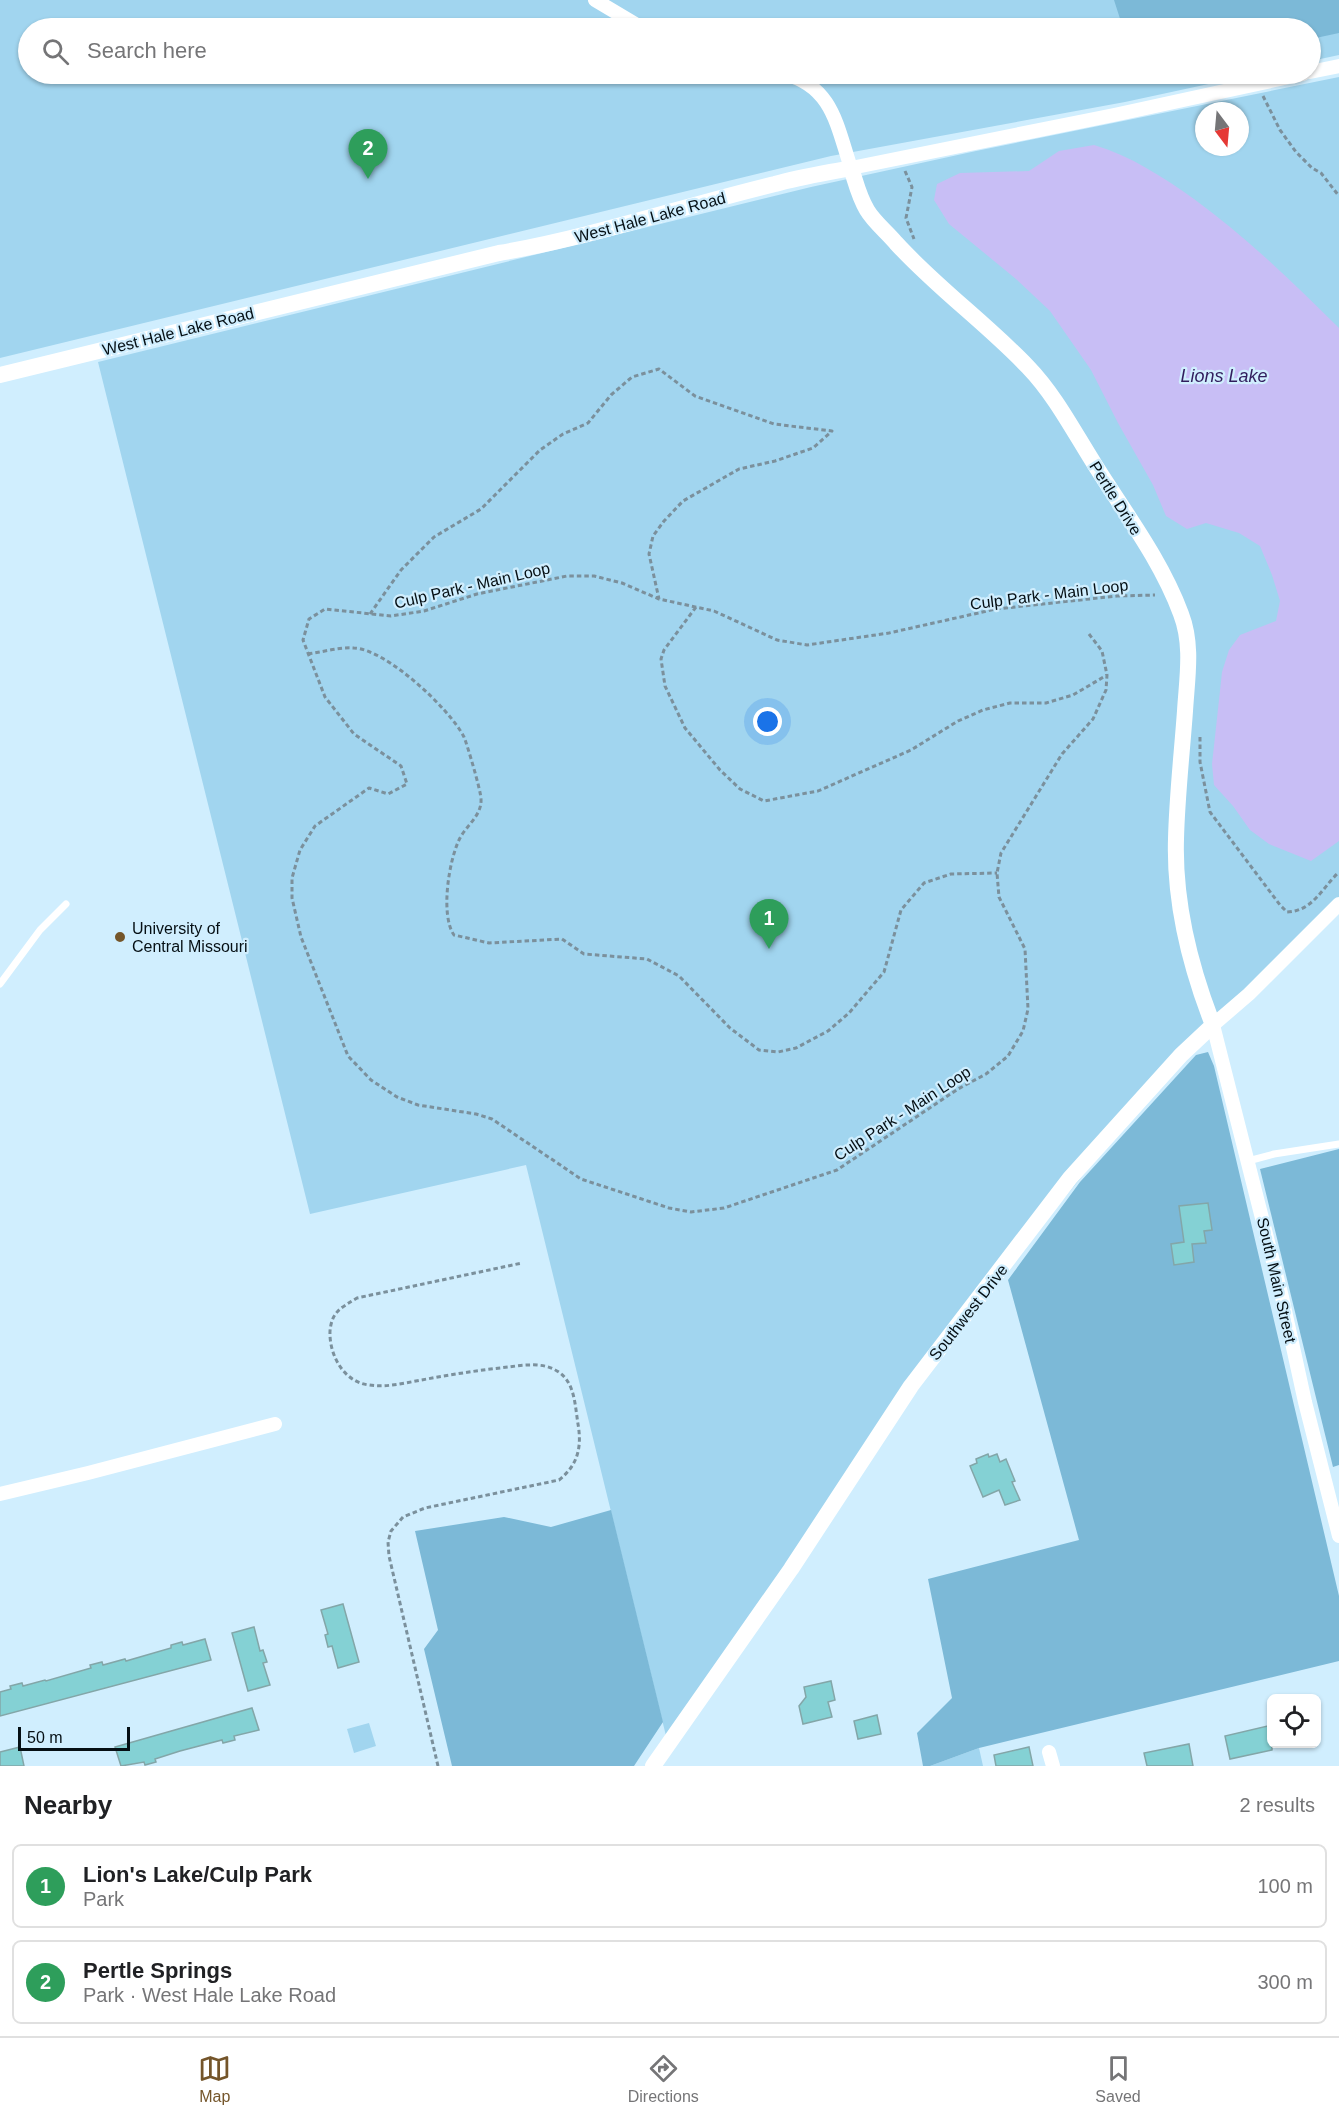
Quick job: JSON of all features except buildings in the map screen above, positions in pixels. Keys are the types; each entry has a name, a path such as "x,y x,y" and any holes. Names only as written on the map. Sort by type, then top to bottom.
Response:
{"street":[{"path":"595,0 625,18"},
{"path":"1321,70 1339,66"},
{"name":"Pertle Drive","path":"809,84 817,89 829,105 859,194 868,212 921,270 983,324 1037,378 1056,404 1149,551 1182,615 1189,651 1176,837 1176,870 1180,913 1189,952 1204,1002 1214,1025"},
{"name":"West Hale Lake Road","path":"0,375 499,252 531,247 628,224 777,183 1257,84"},
{"name":"Southwest Drive","path":"653,1766 791,1569 911,1386 1070,1178 1181,1055 1249,994 1339,904"},
{"name":"South Main Street","path":"1214,1025 1339,1536"},
{"path":"0,1494 275,1424"},
{"path":"1049,1752 1053,1766"}],"lane":[{"path":"0,984 40,930 66,904"},
{"path":"1248,1161 1274,1154 1339,1144"}],"path":[{"path":"1257,84 1280,130 1296,152 1312,168 1321,173 1339,196"},
{"path":"370,614 401,570 434,537 482,509 540,450 563,434 588,423 612,395 632,377 659,369 695,396 774,424 832,430 813,448 739,469 683,501 653,536 649,554 660,599"},
{"name":"Culp Park - Main Loop","path":"1107,675 1106,690 1093,718 1062,754 1001,853 997,873 999,897 1025,949 1028,1009 1023,1031 1008,1056 986,1074 958,1089 837,1170 724,1208 691,1212 669,1208 581,1179 492,1119 476,1114 418,1105 397,1097 371,1080 348,1056 301,937 292,898 292,878 300,850 315,826 369,788 388,794 406,784 401,766 354,734 325,697 303,640 309,619 325,609 391,616 424,611 477,594 567,576 594,576 622,583 660,599 714,611 777,640 807,645 889,633 996,609 1117,596 1172,594"},
{"path":"696,607 664,650 661,659 665,686 685,728 720,770 740,789 765,801 818,791 911,750 958,721 983,710 1010,703 1046,702 1073,695 1107,675 1102,651 1089,634"},
{"path":"308,654 355,648 388,660 444,708 465,738 481,800 476,816 459,838 447,882 449,928 454,935 489,943 562,939 584,954 647,959 679,976 730,1028 759,1050 777,1052 796,1048 828,1031 849,1014 884,972 901,910 924,883 951,874 997,873"},
{"path":"1200,736 1200,762 1210,812 1243,858 1287,912 1298,912 1312,904 1339,872"},
{"path":"438,1766 389,1556 388,1542 391,1531 403,1517 424,1508 559,1480 571,1471 578,1455 580,1433 574,1395 569,1383 557,1371 535,1364 482,1370 388,1386 366,1385 355,1380 337,1362 330,1344 331,1323 337,1310 357,1298 522,1263"}],"shaded area":[{"path":"0,0 1339,0 1339,55 1321,59 1321,18 18,18 18,84 1209,84 1125,102 831,156 0,358"},
{"path":"1114,0 1339,0 1339,33 1321,37 1321,18 1120,18"},
{"path":"1339,77 1339,904 1181,1055 911,1386 668,1744 526,1165 310,1214 98,362 811,187 1195,106 1195,156 1249,156 1249,102 1216,102 1305,84 1321,84 1321,81"},
{"path":"1208,1052 1214,1066 1339,1596 1339,1661 979,1748 930,1766 923,1766 917,1733 952,1698 928,1579 1079,1540 1008,1280 1080,1182 1196,1055"},
{"path":"1339,1149 1339,1465 1333,1467 1260,1169"},
{"path":"611,1510 663,1722 634,1766 452,1766 424,1649 438,1630 415,1531 504,1517 551,1527"},
{"path":"369,1723 376,1746 354,1753 347,1729"},
{"path":"979,1748 983,1766 930,1766"}],"water":[{"name":"Lions Lake","path":"1094,145 1146,168 1194,199 1269,261 1339,328 1339,841 1311,861 1269,844 1250,830 1214,785 1212,764 1222,672 1229,650 1240,635 1276,621 1280,601 1260,546 1239,533 1206,523 1187,529 1166,516 1153,485 1091,370 1050,311 1016,279 949,224 934,200 937,184 960,173 1029,171 1059,151"}],"place":[{"name":"Pertle Springs","path":"368,179"},
{"name":"University of Central Missouri","path":"120,937"},
{"name":"Lion's Lake/Culp Park","path":"769,949"}]}
